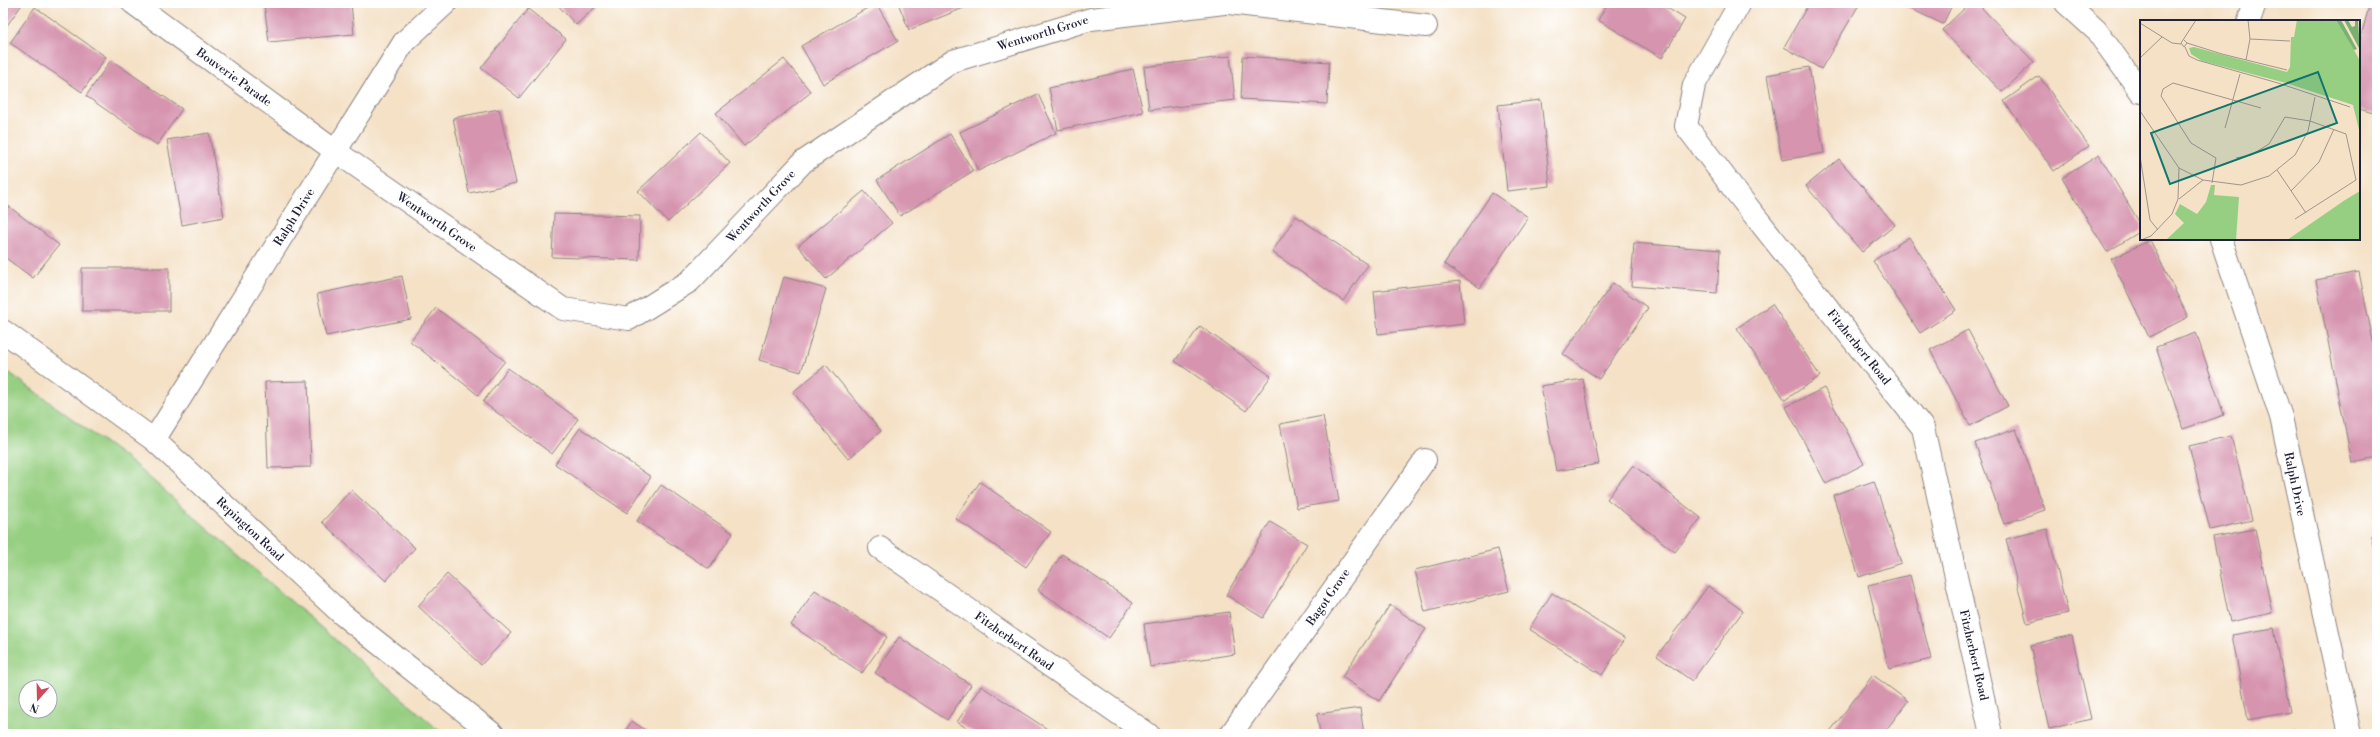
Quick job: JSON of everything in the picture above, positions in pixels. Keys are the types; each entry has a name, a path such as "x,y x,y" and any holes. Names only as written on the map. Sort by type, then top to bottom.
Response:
{"street":[{"name":"Bouverie Parade","path":"133,3 335,151"},
{"name":"Ralph Drive","path":"154,440 404,42 446,3"},
{"name":"Wentworth Grove","path":"335,151 563,309 629,319 690,281 803,162 953,61 1091,18 1224,3"},
{"path":"1229,3 1426,26"},
{"name":"Fitzherbert Road","path":"1740,3 1694,85 1686,126 1736,192 1923,428 1991,734"},
{"path":"2066,3 2096,30 2140,91"},
{"path":"2249,20 2255,3"},
{"name":"Ralph Drive","path":"2221,240 2281,416 2350,734"},
{"name":"Repington Road","path":"3,331 154,440 343,615 493,734"},
{"name":"Bagot Grove","path":"1231,734 1425,460"},
{"name":"Fitzherbert Road","path":"880,548 1148,734"}],"green space":[{"path":"3,368 134,464 443,734 3,734"}],"building":[{"path":"3,3 23,3 3,31"},
{"path":"264,3 351,3 354,34 269,42"},
{"path":"556,3 600,3 576,25"},
{"path":"876,3 898,41 823,84 801,46"},
{"path":"898,3 976,3 909,30"},
{"path":"1608,3 1659,3 1685,19 1662,58 1598,20"},
{"path":"1809,3 1860,3 1821,69 1784,47"},
{"path":"1898,3 1953,3 1943,24"},
{"path":"1970,3 1977,3 2034,62 2002,92 1942,30"},
{"path":"2370,3 2377,3 2377,114 2360,109 2360,40"},
{"path":"35,7 106,57 82,92 10,43"},
{"path":"528,9 566,39 519,98 481,68"},
{"path":"1230,56 1235,100 1149,110 1144,67"},
{"path":"1243,56 1329,62 1327,104 1241,99"},
{"path":"784,59 811,92 744,146 716,113"},
{"path":"111,60 182,109 157,145 86,96"},
{"path":"1809,67 1824,153 1782,160 1767,75"},
{"path":"1133,69 1143,112 1058,130 1049,88"},
{"path":"2039,76 2089,146 2054,171 2004,101"},
{"path":"1038,94 1056,133 978,171 960,132"},
{"path":"1541,100 1550,186 1507,191 1498,105"},
{"path":"499,109 516,183 469,193 453,118"},
{"path":"701,132 730,163 668,222 638,191"},
{"path":"209,133 224,217 182,225 167,140"},
{"path":"950,134 973,171 900,216 877,180"},
{"path":"2099,155 2140,223 2140,232 2107,252 2062,178"},
{"path":"1839,159 1895,225 1862,252 1806,186"},
{"path":"864,191 892,223 826,279 798,246"},
{"path":"1492,193 1528,217 1480,288 1444,264"},
{"path":"3,202 59,245 33,278 3,256"},
{"path":"554,214 640,216 639,260 552,257"},
{"path":"1296,216 1368,265 1343,301 1272,252"},
{"path":"1909,237 1956,310 1920,333 1873,261"},
{"path":"2150,240 2188,317 2149,337 2111,259"},
{"path":"1634,243 1720,250 1717,293 1631,286"},
{"path":"82,268 169,268 169,311 82,311"},
{"path":"2359,272 2377,361 2377,458 2352,463 2316,280"},
{"path":"402,276 411,319 326,336 317,294"},
{"path":"784,277 826,289 801,372 759,360"},
{"path":"1460,281 1464,324 1378,334 1374,291"},
{"path":"1613,283 1648,308 1599,379 1563,354"},
{"path":"1772,304 1820,376 1785,400 1737,328"},
{"path":"436,308 505,361 478,395 410,341"},
{"path":"1200,326 1271,376 1246,411 1175,361"},
{"path":"1968,330 2008,406 1970,426 1930,350"},
{"path":"2196,333 2224,415 2183,429 2156,347"},
{"path":"826,365 881,431 848,459 793,392"},
{"path":"508,368 578,419 552,454 483,402"},
{"path":"1583,379 1599,464 1556,471 1541,386"},
{"path":"308,381 311,467 268,468 265,382"},
{"path":"1824,388 1864,464 1826,484 1786,407"},
{"path":"1323,416 1339,501 1297,508 1280,424"},
{"path":"580,428 651,477 627,513 555,464"},
{"path":"2016,429 2045,510 2004,524 1975,443"},
{"path":"2231,436 2252,520 2210,530 2189,446"},
{"path":"1633,465 1701,518 1675,552 1607,499"},
{"path":"1874,481 1901,563 1859,577 1833,495"},
{"path":"980,482 1051,532 1026,567 955,518"},
{"path":"661,485 733,533 709,569 637,521"},
{"path":"351,490 415,548 386,581 322,522"},
{"path":"1270,522 1307,544 1263,618 1226,595"},
{"path":"2047,529 2068,613 2027,623 2006,539"},
{"path":"2255,529 2272,613 2230,622 2213,537"},
{"path":"2377,534 2377,557 2376,558 2371,536"},
{"path":"1498,549 1509,591 1425,612 1415,570"},
{"path":"1062,554 1133,603 1109,638 1038,590"},
{"path":"447,574 511,633 481,665 418,606"},
{"path":"1910,575 1931,659 1889,669 1868,585"},
{"path":"1708,586 1743,611 1692,681 1657,656"},
{"path":"815,590 887,637 862,673 791,625"},
{"path":"1552,593 1625,639 1602,675 1529,629"},
{"path":"1390,605 1426,629 1379,701 1342,677"},
{"path":"1229,612 1235,654 1150,667 1144,624"},
{"path":"2274,628 2290,712 2248,720 2232,635"},
{"path":"2072,635 2091,719 2049,729 2030,645"},
{"path":"899,637 971,685 947,720 875,673"},
{"path":"1873,675 1908,701 1883,734 1828,734"},
{"path":"981,686 1055,734 976,734 957,722"},
{"path":"1360,708 1364,734 1320,734 1317,714"},
{"path":"632,721 651,734 623,734"},
{"path":"2295,729 2296,734 2273,734 2273,733"}]}
